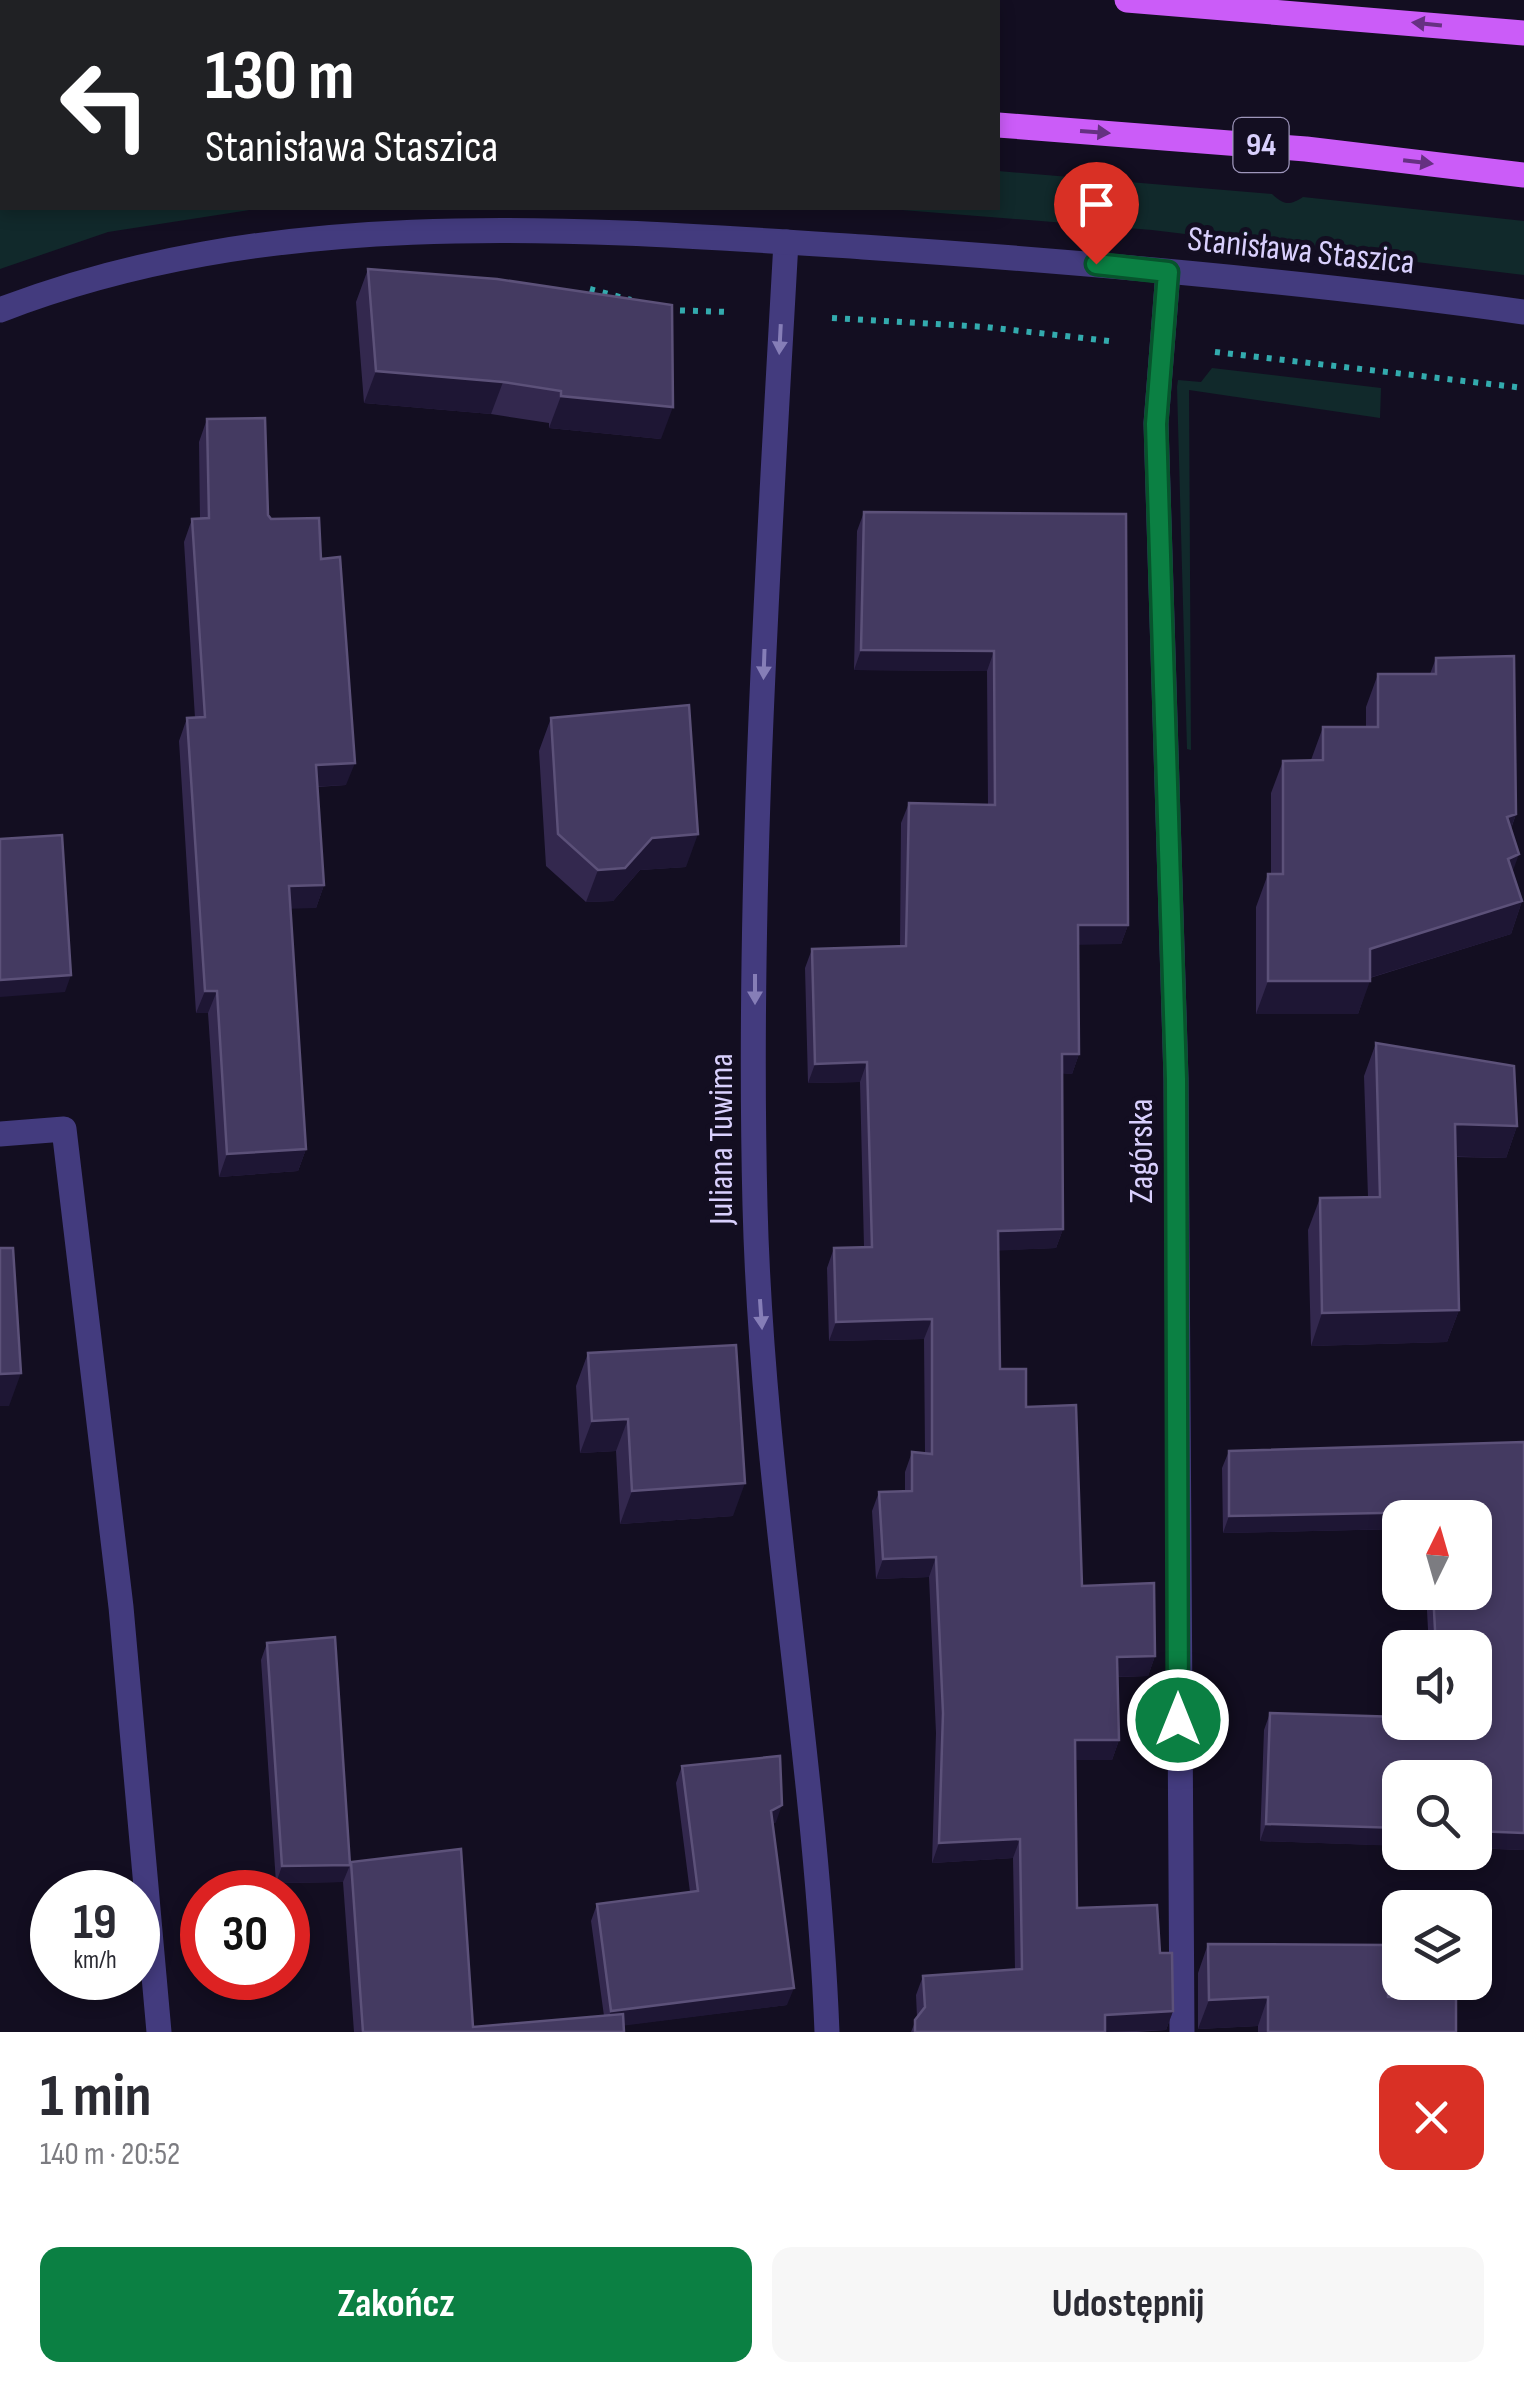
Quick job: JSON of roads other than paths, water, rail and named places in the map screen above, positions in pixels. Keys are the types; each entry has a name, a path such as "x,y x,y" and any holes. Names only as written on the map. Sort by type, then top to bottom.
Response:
{"main road":[{"path":"1127,0 1524,33"},
{"name":"94","path":"1000,125 1306,149 1524,175"}],"street":[{"name":"Stanisława Staszica","path":"0,310 75,282 147,263 351,234 494,229 786,242 1168,272 1524,312"},
{"name":"Juliana Tuwima","path":"786,242 758,789 755,1205 765,1377 820,1925 826,2032"},
{"name":"Zagórska","path":"1168,272 1156,424 1175,1059 1182,2032"},
{"path":"0,1134 64,1129 121,1608 160,2032"}]}
